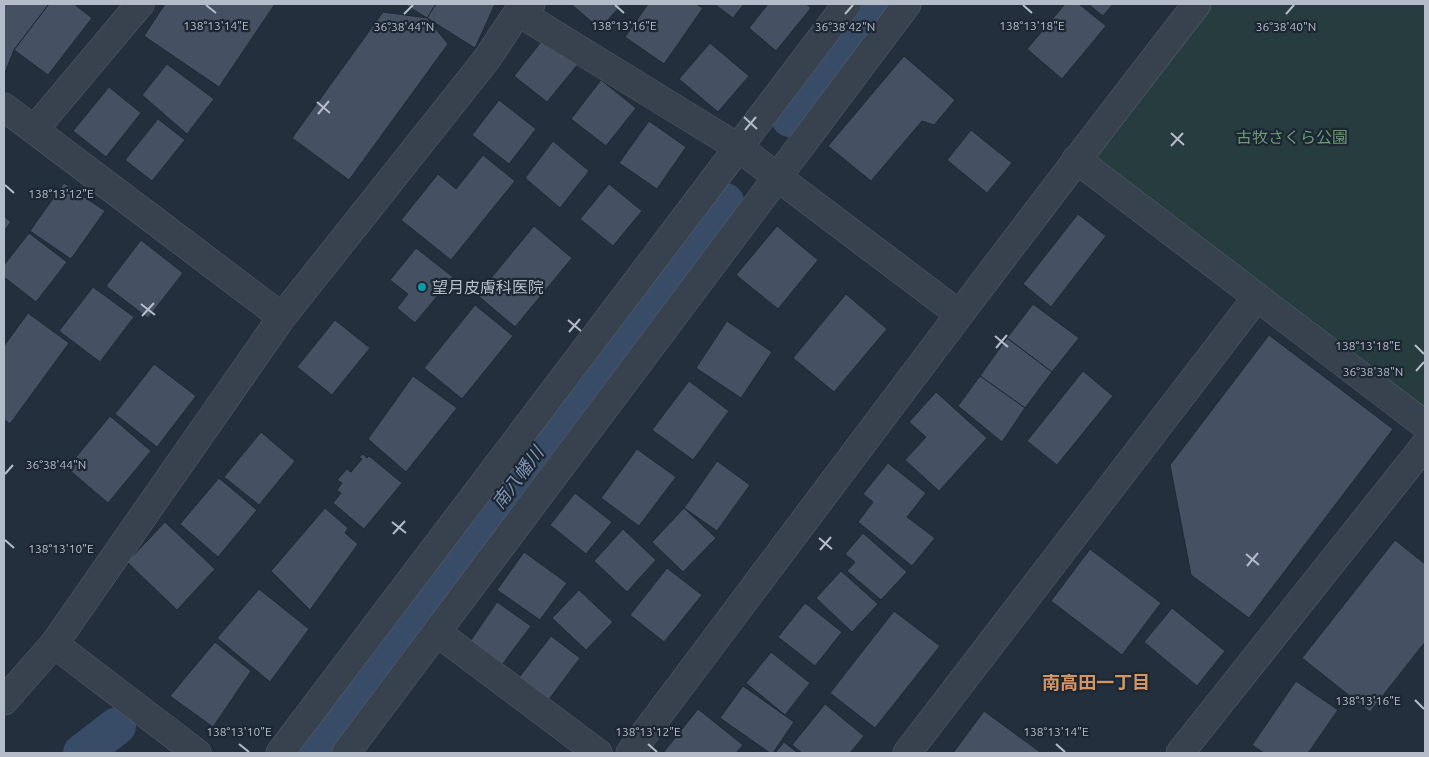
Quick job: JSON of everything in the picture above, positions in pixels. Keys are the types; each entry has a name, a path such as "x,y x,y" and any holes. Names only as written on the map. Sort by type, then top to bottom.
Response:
{"street":[{"path":"34,130 140,4"},
{"path":"280,753 847,4"},
{"path":"346,753 438,633 907,4"},
{"path":"630,753 1076,159 1197,4"},
{"path":"4,701 54,644 282,317 486,60 524,8 739,148 959,314"},
{"path":"4,107 282,317"},
{"path":"1076,159 1425,425"},
{"path":"907,753 1256,297"},
{"path":"1180,753 1425,446"},
{"path":"438,633 598,753"},
{"path":"54,644 197,753"}],"green space":[{"name":"古牧さくら公園","path":"1197,4 1425,4 1425,425 1076,159"}],"building":[{"path":"4,4 49,4 14,50 4,75"},
{"path":"49,4 74,4 92,18 48,75 14,50"},
{"path":"165,4 275,4 219,87 144,36"},
{"path":"404,4 436,4 427,18"},
{"path":"436,4 495,4 475,48 427,18"},
{"path":"571,4 622,4 600,29"},
{"path":"648,4 696,4 703,8 664,64 625,37"},
{"path":"714,4 744,4 733,18"},
{"path":"768,4 806,4 811,8 776,51 749,28"},
{"path":"1065,4 1079,4 1106,26 1062,79 1027,49"},
{"path":"1088,4 1113,4 1103,16"},
{"path":"383,12 427,18 448,44 349,180 292,138"},
{"path":"545,37 579,63 547,102 514,76"},
{"path":"710,43 749,76 718,112 679,79"},
{"path":"904,56 955,100 934,125 922,121 871,181 828,146"},
{"path":"167,64 214,99 187,134 142,95"},
{"path":"601,80 636,108 606,146 571,119"},
{"path":"109,87 141,113 106,157 73,131"},
{"path":"499,100 536,129 509,164 472,135"},
{"path":"158,119 185,140 152,181 125,160"},
{"path":"649,121 686,147 657,189 619,163"},
{"path":"971,130 1012,163 987,193 947,160"},
{"path":"553,141 589,171 560,208 525,178"},
{"path":"483,155 515,181 451,260 401,220 438,174 456,189"},
{"path":"64,183 105,211 71,259 30,231"},
{"path":"609,184 642,211 613,246 580,219"},
{"path":"1078,214 1106,236 1051,307 1023,284"},
{"path":"4,216 11,222 4,231"},
{"path":"534,226 572,258 515,327 477,295"},
{"path":"777,226 818,260 778,309 736,275"},
{"path":"29,233 67,262 36,302 4,277 4,265"},
{"path":"141,240 183,273 148,318 106,286"},
{"name":"望月皮膚科医院","path":"416,248 453,277 415,323 397,308 408,294 390,280"},
{"path":"93,287 134,317 100,362 59,331"},
{"path":"846,294 887,329 834,392 793,358"},
{"path":"1033,304 1079,338 1052,372 1007,338"},
{"path":"475,305 513,336 462,399 424,368"},
{"path":"28,313 69,343 10,424 4,419 4,346"},
{"path":"335,320 370,348 332,395 297,367"},
{"path":"727,321 772,352 741,398 696,368"},
{"path":"1269,335 1393,429 1249,618 1191,575 1170,465"},
{"path":"1007,338 1052,372 1025,408 980,376"},
{"path":"154,364 196,396 157,447 115,414"},
{"path":"1083,371 1113,396 1057,465 1027,441"},
{"path":"413,376 457,408 406,472 368,439"},
{"path":"980,376 1025,408 1002,442 958,406"},
{"path":"689,381 729,411 693,460 652,430"},
{"path":"936,392 987,438 939,491 905,460 926,437 909,422"},
{"path":"110,416 151,451 108,503 67,468"},
{"path":"261,432 295,461 259,505 224,477"},
{"path":"637,449 676,477 639,526 601,498"},
{"path":"363,454 367,458 369,456 402,483 364,529 333,503 341,493 337,490 342,483 337,480 347,469 351,472 362,459 359,457"},
{"path":"717,461 750,485 717,531 684,508"},
{"path":"888,463 926,493 907,517 935,538 912,566 858,522 873,502 863,494"},
{"path":"219,478 257,510 218,557 180,524"},
{"path":"575,493 612,522 586,554 550,525"},
{"path":"325,508 348,528 345,533 358,544 310,610 271,571"},
{"path":"684,508 716,538 683,572 652,542"},
{"path":"165,522 215,569 177,610 127,562"},
{"path":"623,529 656,560 627,592 594,561"},
{"path":"863,533 907,572 881,600 847,571 855,562 845,554"},
{"path":"1395,540 1425,564 1425,642 1370,712 1302,658"},
{"path":"1090,549 1161,603 1122,655 1051,601"},
{"path":"524,552 567,583 540,620 497,590"},
{"path":"667,568 702,595 664,642 630,615"},
{"path":"841,571 878,604 852,632 816,598"},
{"path":"259,589 309,629 270,682 217,638"},
{"path":"579,590 613,622 586,650 552,618"},
{"path":"497,602 531,626 501,666 469,643"},
{"path":"805,603 842,632 815,666 778,637"},
{"path":"1172,608 1225,651 1197,686 1144,642"},
{"path":"894,611 940,646 875,728 830,693"},
{"path":"551,636 580,658 547,702 517,680"},
{"path":"215,642 251,671 213,727 170,696"},
{"path":"771,652 810,683 785,715 746,683"},
{"path":"1296,681 1338,710 1308,753 1264,753 1252,745"},
{"path":"743,686 794,722 773,753 770,753 720,718"},
{"path":"825,704 864,736 850,753 802,753 792,745"},
{"path":"698,709 743,745 736,753 663,753"},
{"path":"984,711 1040,752 953,753"},
{"path":"784,742 798,753 775,753"}],"waterway":[{"name":"南八幡川","path":"790,118 875,4"},
{"name":"南八幡川","path":"311,753 725,202"},
{"name":"南八幡川","path":"82,753 117,726"}],"place":[{"name":"望月皮膚科医院","path":"422,287"}],"district":[{"name":"南高田一丁目","path":"1096,683"}]}
